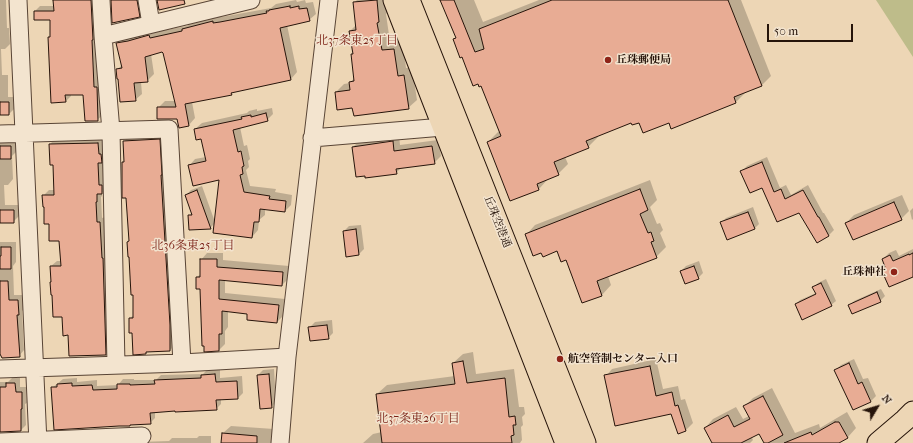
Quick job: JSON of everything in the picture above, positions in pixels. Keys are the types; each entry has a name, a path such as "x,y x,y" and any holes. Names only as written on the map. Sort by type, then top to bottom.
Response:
{"main road":[{"name":"丘珠空港通","path":"394,0 566,443"},
{"name":"丘珠空港通","path":"409,0 584,443"},
{"path":"878,443 913,412"}],"street":[{"path":"18,0 37,442"},
{"path":"101,0 112,131 116,365"},
{"path":"147,0 151,24"},
{"path":"103,36 251,0"},
{"path":"280,443 287,357 329,0"},
{"path":"312,138 443,127"},
{"path":"0,134 24,132 169,129 182,363"},
{"path":"0,369 182,363 287,357"},
{"path":"0,442 37,442 142,436"}],"shaded area":[{"path":"876,0 913,0 913,57"}],"building":[{"path":"53,0 91,0 94,87 97,87 98,121 85,121 83,95 65,95 66,102 51,103 48,37 50,37 50,20 34,20 34,11 54,11"},
{"path":"111,0 137,0 140,17 112,23"},
{"path":"157,0 184,0 185,4 159,10"},
{"path":"377,0 379,22 377,23 382,50 394,49 398,76 404,75 409,109 354,116 352,108 337,110 335,92 350,90 349,82 354,81 351,54 353,54 349,31 356,30 353,2"},
{"path":"440,0 454,0 475,52 484,49 479,29 552,0 728,0 762,86 734,97 736,103 671,129 669,123 643,133 639,123 632,125 631,123 586,141 589,148 554,162 559,175 537,184 539,190 510,201 487,142 501,136 481,86 479,87 478,84 473,86 462,57 460,58 453,39 456,38"},
{"path":"290,6 290,8 299,6 299,9 307,8 310,21 280,28 291,80 231,93 232,95 185,104 189,126 179,128 177,119 157,119 157,107 176,107 162,52 145,57 148,82 134,83 136,101 120,102 116,69 122,68 116,43 149,35 150,38 182,31 182,29 213,21 213,23 220,22 267,13 266,11 269,10"},
{"path":"0,102 9,102 9,115 0,115"},
{"path":"266,113 268,121 233,130 238,152 241,151 244,166 242,167 243,174 240,175 244,192 270,196 269,199 286,201 285,212 260,209 259,222 254,222 252,238 213,233 219,180 193,186 188,165 206,161 201,139 196,140 194,129 242,119 241,117 251,115 251,117"},
{"path":"160,139 170,325 170,351 146,352 146,354 133,355 132,333 129,333 129,318 133,318 133,295 131,295 128,257 127,242 129,241 126,198 122,198 122,162 124,162 123,141"},
{"path":"393,141 394,151 432,146 435,164 396,169 397,174 365,178 365,176 356,177 352,147"},
{"path":"98,143 102,163 98,163 99,185 102,185 102,194 97,194 96,202 97,222 100,222 103,258 106,355 69,356 68,335 63,336 62,317 53,317 50,266 61,266 59,241 49,241 49,224 44,224 42,195 54,195 53,165 50,165 49,144"},
{"path":"0,146 11,146 11,159 0,159"},
{"path":"762,162 774,192 781,189 785,199 803,190 829,236 817,243 799,213 777,222 762,188 750,193 740,171"},
{"path":"640,189 648,210 640,214 648,233 651,232 654,241 651,242 657,258 597,281 602,296 582,303 566,260 561,262 557,251 543,257 541,253 533,256 525,234"},
{"path":"197,190 211,229 189,230 188,215 192,215 185,195"},
{"path":"894,202 902,220 853,240 845,223"},
{"path":"0,210 14,210 14,223 0,223"},
{"path":"748,212 755,229 727,240 720,222"},
{"path":"356,229 359,255 346,257 343,231"},
{"path":"1,247 11,247 11,269 0,269"},
{"path":"913,253 913,277 889,287 881,269 885,267 882,259 890,255 893,261"},
{"path":"200,259 217,259 217,267 283,272 282,286 219,280 219,299 279,305 277,323 247,320 247,314 222,311 222,334 219,334 219,351 204,352 204,346 202,346 200,289 196,289 196,277 200,277"},
{"path":"694,266 699,279 685,284 680,271"},
{"path":"0,281 8,281 9,300 18,300 19,315 17,315 20,357 2,358 0,354"},
{"path":"821,283 832,306 802,320 795,304 816,294 812,287"},
{"path":"877,292 881,302 852,314 848,305"},
{"path":"327,325 329,339 310,341 308,327"},
{"path":"463,361 467,383 505,378 509,417 515,416 516,425 513,425 514,435 511,436 512,443 382,443 376,394 455,384 452,363"},
{"path":"849,363 858,384 862,382 871,402 853,410 834,370"},
{"path":"650,366 656,396 672,392 675,406 678,405 686,431 678,434 671,414 615,426 604,375"},
{"path":"215,374 216,382 237,381 238,399 216,400 217,410 150,413 151,424 54,430 51,387 57,387 57,384 72,383 72,386 92,385 93,390 117,389 117,384 155,384 154,380 201,378 201,375"},
{"path":"269,374 272,408 260,409 257,375"},
{"path":"6,383 15,383 16,392 22,392 21,431 0,432 0,387 6,387"},
{"path":"763,396 783,435 768,443 764,443 759,434 741,443 712,443 704,428 728,415 734,427 750,419 743,406"},
{"path":"835,422 839,422 848,438 839,443 784,443 811,432 812,435"},
{"path":"222,433 257,436 257,443 221,443"}],"place":[{"name":"丘珠郵便局","path":"608,60"},
{"name":"丘珠神社","path":"894,272"},
{"name":"航空管制センター入口","path":"560,359"}],"district":[{"name":"北37条東25丁目","path":"357,41"},
{"name":"北36条東25丁目","path":"193,246"},
{"name":"北37条東26丁目","path":"418,419"}]}
